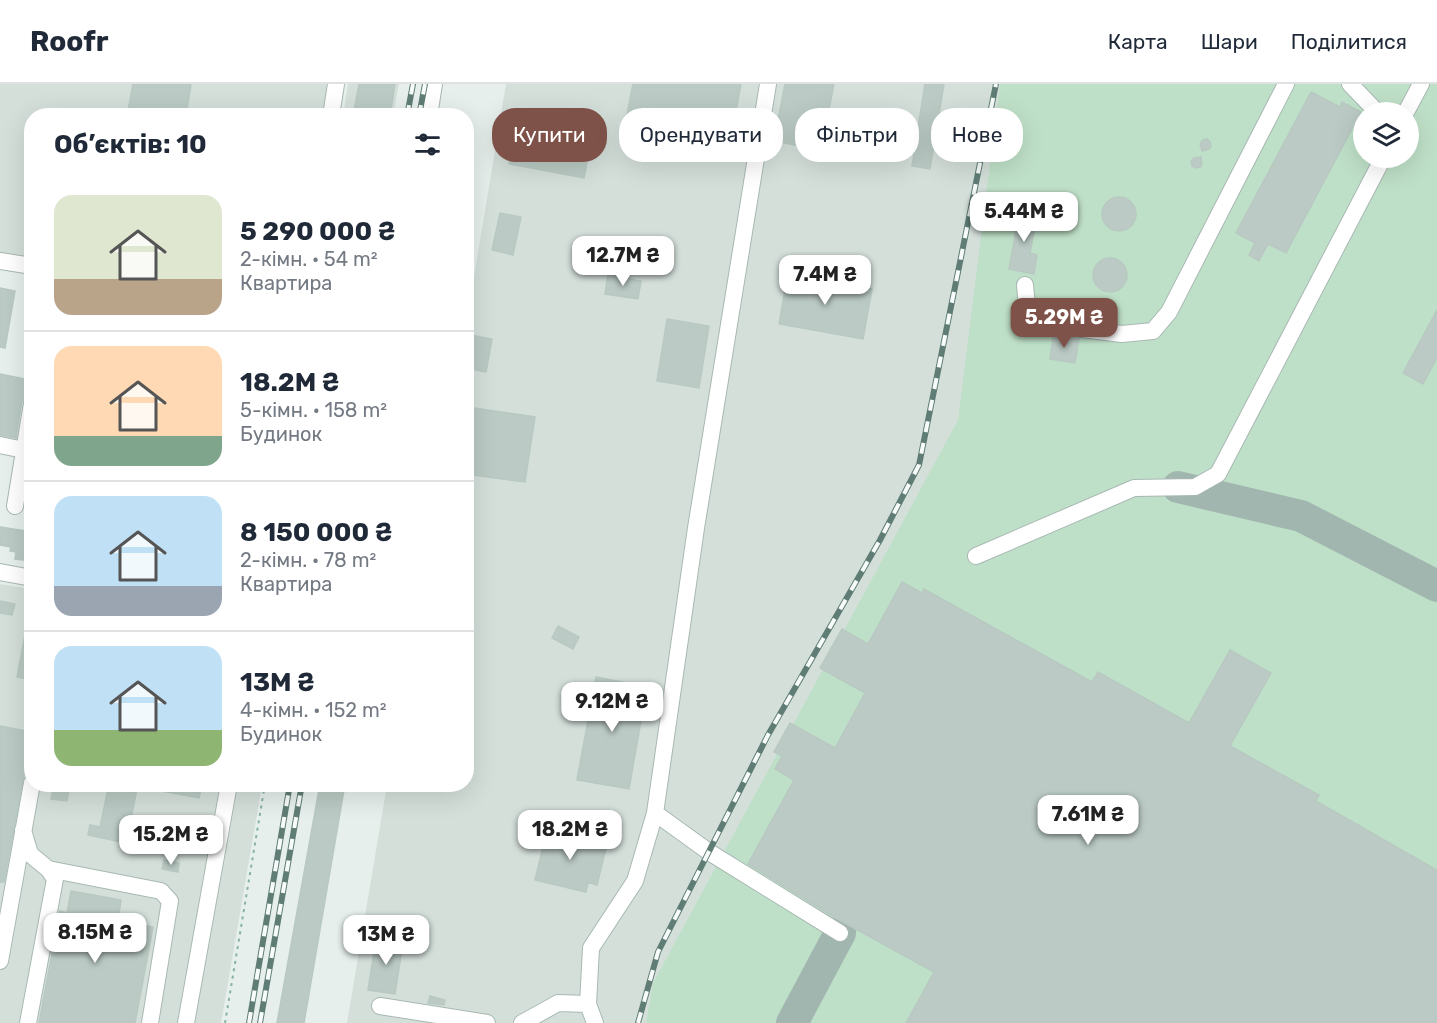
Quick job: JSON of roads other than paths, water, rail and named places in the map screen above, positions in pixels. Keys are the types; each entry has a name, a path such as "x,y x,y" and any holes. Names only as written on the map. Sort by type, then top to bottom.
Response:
{"street":[{"path":"332,108 336,84"},
{"path":"430,108 434,84"},
{"path":"595,1023 588,1004 591,948 635,881 655,813 696,528 768,84"},
{"path":"1024,285 1028,317 1043,324 1122,334 1153,331 1169,312 1286,84"},
{"path":"1350,84 1367,102"},
{"path":"1411,102 1421,84"},
{"path":"976,556 1134,488 1195,487 1218,474 1378,168"},
{"path":"0,261 24,265"},
{"path":"0,445 24,450 15,506"},
{"path":"0,572 24,577"},
{"path":"0,961 30,792"},
{"path":"186,1023 228,792"},
{"path":"655,813 709,852 840,933"},
{"path":"23,830 30,854 48,869 55,879 28,1023"},
{"path":"48,869 161,891 170,901 150,1023"},
{"path":"522,1023 558,1003 588,1004"},
{"path":"380,1006 487,1023"}],"railway":[{"path":"408,108 413,84"},
{"path":"420,108 425,84"},
{"path":"638,1023 658,952 768,735 880,540 919,465 996,84"},
{"path":"249,1023 289,792"},
{"path":"260,1023 301,792"}]}
